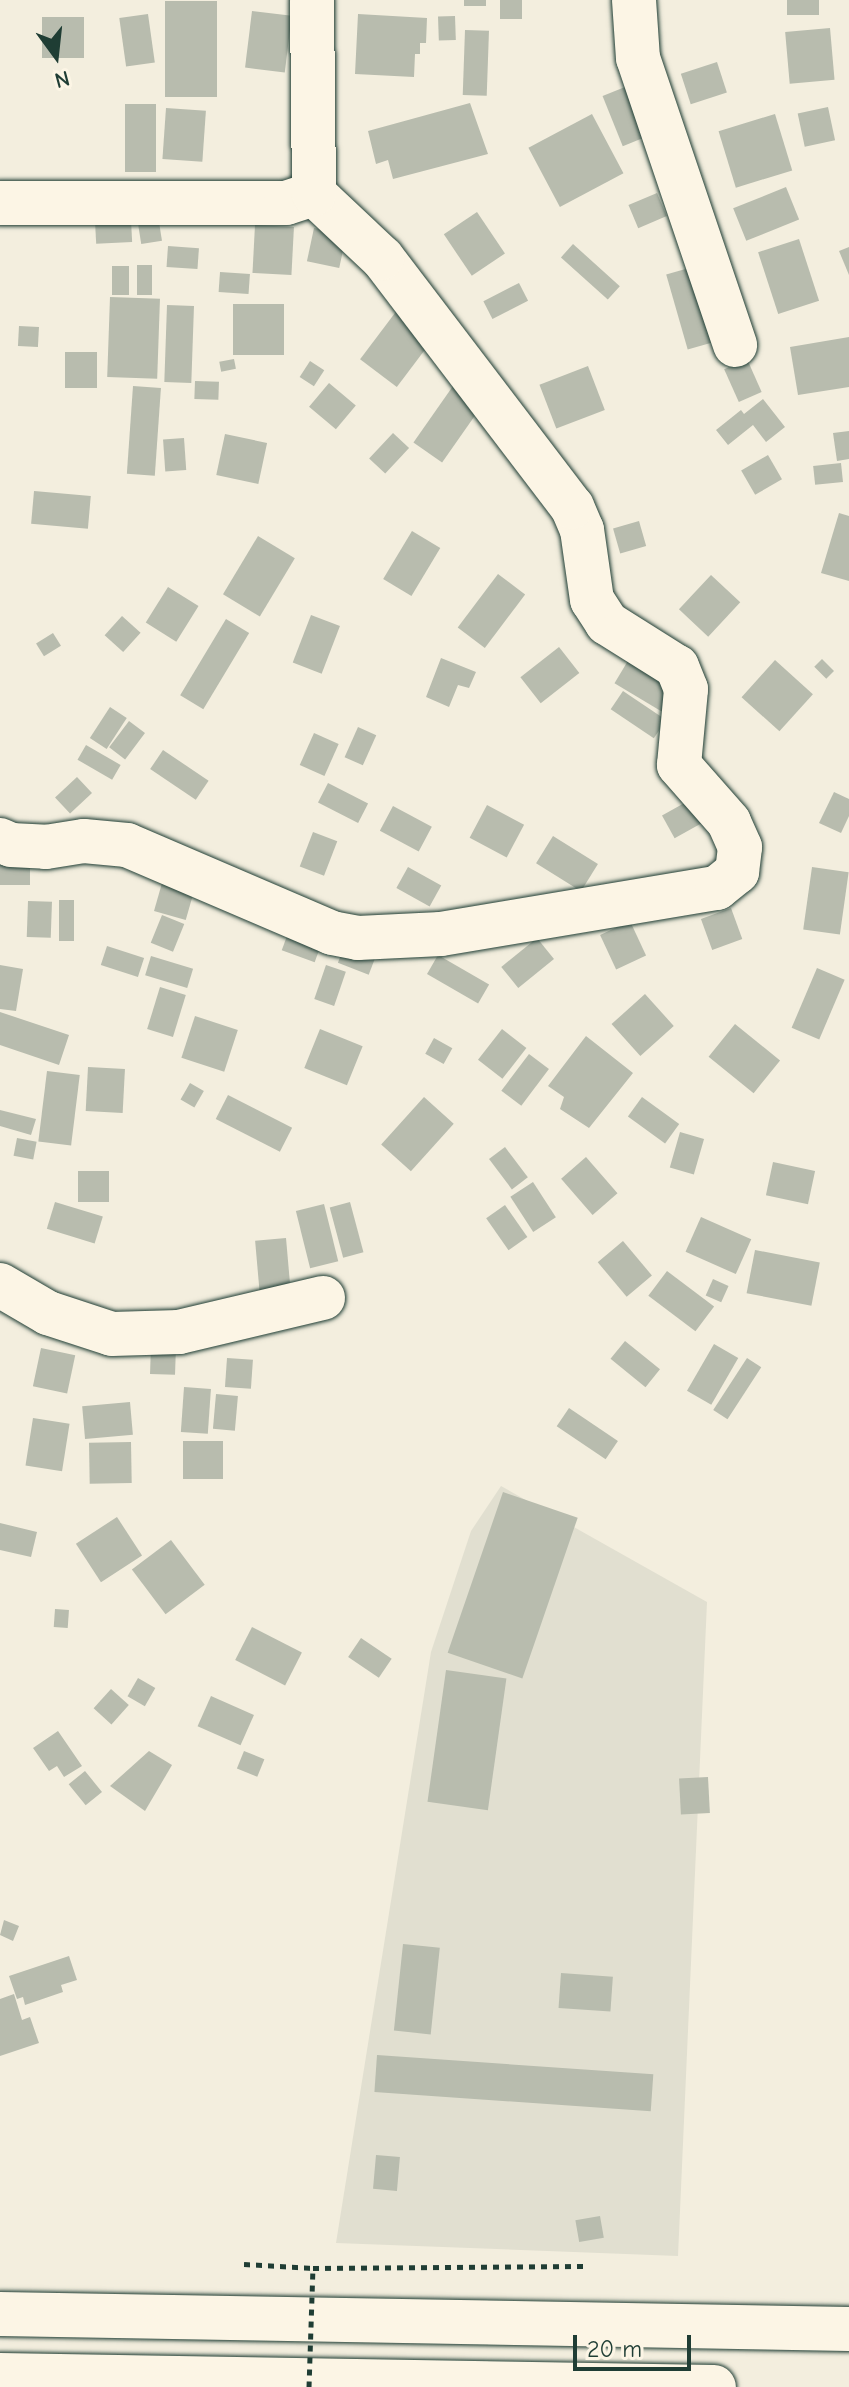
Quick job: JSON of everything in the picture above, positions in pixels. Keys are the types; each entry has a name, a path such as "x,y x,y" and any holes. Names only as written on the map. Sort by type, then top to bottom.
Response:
{"main road":[{"path":"0,840 22,846 46,847 84,841 127,845 332,933 358,938 441,934 717,888 737,872 740,847 729,822 679,765 686,689 677,667 607,623 592,600 582,530 572,507 382,258 314,194 312,0"},
{"path":"634,0 638,58 735,345"},
{"path":"0,203 286,203 314,194"},
{"path":"0,1285 48,1313 112,1334 179,1332 323,1298"},
{"path":"0,2314 849,2329"},
{"path":"0,2375 714,2387"}],"path":[{"path":"244,2264 313,2268 583,2266"},
{"path":"309,2387 313,2268"}],"shaded area":[{"path":"501,1486 707,1602 678,2256 336,2243 431,1652 471,1531"}],"building":[{"path":"464,0 486,0 486,6 464,6"},
{"path":"500,0 522,0 522,19 500,19"},
{"path":"787,0 819,0 819,15 787,15"},
{"path":"165,1 217,1 217,97 165,97"},
{"path":"252,11 292,16 285,72 245,68"},
{"path":"148,14 155,63 126,67 119,18"},
{"path":"358,14 427,18 426,43 420,43 420,54 415,54 414,77 355,74"},
{"path":"455,16 456,40 439,41 438,17"},
{"path":"42,17 84,17 84,58 42,58"},
{"path":"830,28 835,80 790,84 785,32"},
{"path":"465,30 489,31 487,96 463,95"},
{"path":"717,62 727,92 691,104 681,74"},
{"path":"635,83 655,133 623,146 603,96"},
{"path":"470,103 488,154 393,179 388,160 376,164 368,131"},
{"path":"125,104 156,104 156,172 125,172"},
{"path":"828,107 835,140 805,147 798,113"},
{"path":"166,108 206,111 202,162 162,159"},
{"path":"592,114 623,173 560,207 528,148"},
{"path":"775,114 792,170 736,188 719,131"},
{"path":"786,187 799,219 746,241 733,208"},
{"path":"657,193 667,216 638,228 628,205"},
{"path":"477,212 505,253 472,276 444,234"},
{"path":"131,220 132,242 96,244 95,222"},
{"path":"159,222 162,241 141,244 138,225"},
{"path":"255,225 294,227 291,275 252,273"},
{"path":"314,228 346,235 339,268 307,261"},
{"path":"799,239 819,301 778,314 758,252"},
{"path":"573,244 620,286 608,300 561,257"},
{"path":"168,246 199,248 197,269 167,267"},
{"path":"849,247 849,275 839,251"},
{"path":"137,265 152,265 152,295 137,295"},
{"path":"112,266 129,266 129,295 112,295"},
{"path":"696,266 717,341 688,350 666,275"},
{"path":"220,272 250,274 249,294 219,292"},
{"path":"519,283 528,301 492,319 483,301"},
{"path":"110,297 160,299 157,379 107,377"},
{"path":"233,304 284,304 284,355 233,355"},
{"path":"167,305 194,306 191,383 164,382"},
{"path":"398,309 435,337 397,387 360,359"},
{"path":"19,326 39,327 38,347 18,346"},
{"path":"849,337 849,387 798,395 790,347"},
{"path":"65,352 97,352 97,388 65,388"},
{"path":"234,359 236,369 221,372 219,362"},
{"path":"747,359 762,392 739,402 724,369"},
{"path":"310,361 324,370 314,386 300,377"},
{"path":"588,366 605,410 556,429 539,385"},
{"path":"195,381 219,382 218,400 194,399"},
{"path":"329,383 356,405 336,429 309,407"},
{"path":"133,386 161,388 155,476 127,474"},
{"path":"453,386 482,406 442,463 413,443"},
{"path":"763,399 785,427 766,442 753,425 728,445 716,430 741,410 744,414"},
{"path":"849,431 849,459 837,461 833,433"},
{"path":"393,433 409,448 385,474 369,459"},
{"path":"225,434 267,443 258,484 216,475"},
{"path":"184,438 186,470 165,471 163,439"},
{"path":"768,455 782,479 755,495 741,470"},
{"path":"841,463 843,482 815,485 813,466"},
{"path":"34,491 91,496 88,529 31,524"},
{"path":"839,513 849,516 849,581 821,573"},
{"path":"639,521 646,546 620,553 613,528"},
{"path":"412,531 440,548 411,596 383,579"},
{"path":"258,536 295,558 260,616 223,594"},
{"path":"498,574 525,594 485,648 458,628"},
{"path":"711,575 740,602 708,637 679,609"},
{"path":"168,587 199,606 176,642 146,623"},
{"path":"311,615 340,626 322,674 293,663"},
{"path":"122,616 141,633 123,652 105,635"},
{"path":"226,619 249,633 203,709 180,695"},
{"path":"53,633 61,646 44,656 36,644"},
{"path":"559,647 579,673 541,703 520,677"},
{"path":"632,654 679,682 662,711 614,683"},
{"path":"441,658 476,672 469,688 458,685 449,707 426,697"},
{"path":"822,659 834,671 826,679 814,667"},
{"path":"775,660 813,694 779,731 742,697"},
{"path":"623,691 666,720 654,738 611,709"},
{"path":"110,707 127,718 107,749 90,738"},
{"path":"129,721 145,733 125,759 109,747"},
{"path":"358,727 376,735 363,765 345,757"},
{"path":"314,733 339,744 324,776 300,765"},
{"path":"86,745 121,765 112,780 78,760"},
{"path":"163,750 209,781 196,800 150,769"},
{"path":"77,777 92,793 70,814 55,797"},
{"path":"328,783 368,803 358,823 318,803"},
{"path":"834,792 849,799 849,816 841,833 819,823"},
{"path":"697,796 710,819 675,838 662,815"},
{"path":"487,805 524,825 507,857 470,838"},
{"path":"393,806 432,827 419,851 380,831"},
{"path":"313,832 337,841 324,876 300,867"},
{"path":"553,836 598,864 581,891 536,863"},
{"path":"0,860 30,860 30,885 0,885"},
{"path":"408,867 441,885 430,906 396,888"},
{"path":"812,867 849,872 840,935 803,929"},
{"path":"162,883 194,892 186,920 154,911"},
{"path":"59,900 74,900 74,941 59,941"},
{"path":"28,901 52,902 51,938 27,937"},
{"path":"731,908 742,939 712,950 701,919"},
{"path":"162,915 184,924 173,952 151,943"},
{"path":"630,921 646,955 616,969 600,935"},
{"path":"291,925 324,937 315,962 282,950"},
{"path":"537,938 554,959 518,988 501,967"},
{"path":"107,946 144,958 138,977 101,965"},
{"path":"344,947 375,959 369,975 338,963"},
{"path":"438,955 489,984 478,1004 427,974"},
{"path":"151,956 193,969 187,988 145,975"},
{"path":"0,965 23,969 16,1011 0,1009"},
{"path":"326,965 346,972 334,1006 314,999"},
{"path":"817,968 845,980 819,1040 792,1028"},
{"path":"160,987 186,995 173,1037 147,1029"},
{"path":"645,994 674,1026 640,1056 612,1024"},
{"path":"0,1012 69,1035 59,1065 0,1045"},
{"path":"195,1016 238,1030 224,1072 181,1058"},
{"path":"735,1024 780,1061 754,1093 709,1057"},
{"path":"320,1029 363,1046 347,1085 304,1068"},
{"path":"502,1029 526,1048 502,1079 478,1060"},
{"path":"586,1036 633,1073 589,1128 560,1109 564,1097 548,1086"},
{"path":"434,1038 452,1048 444,1064 425,1054"},
{"path":"529,1054 549,1069 521,1106 501,1091"},
{"path":"88,1067 125,1069 123,1113 86,1111"},
{"path":"47,1071 80,1075 71,1145 38,1141"},
{"path":"190,1083 204,1091 194,1107 180,1099"},
{"path":"228,1095 292,1128 280,1152 216,1119"},
{"path":"424,1097 454,1124 411,1171 381,1145"},
{"path":"642,1097 679,1124 665,1143 628,1116"},
{"path":"0,1110 36,1119 31,1135 0,1126"},
{"path":"680,1132 704,1139 694,1174 670,1168"},
{"path":"17,1138 37,1142 33,1159 14,1156"},
{"path":"505,1147 528,1177 512,1189 489,1159"},
{"path":"586,1157 617,1193 593,1215 561,1179"},
{"path":"773,1162 815,1171 808,1204 766,1195"},
{"path":"78,1171 109,1171 109,1202 78,1202"},
{"path":"533,1182 556,1217 533,1232 510,1197"},
{"path":"55,1202 103,1217 95,1243 47,1229"},
{"path":"350,1202 363,1252 343,1258 330,1207"},
{"path":"324,1204 338,1261 310,1268 296,1211"},
{"path":"505,1205 527,1237 509,1250 486,1218"},
{"path":"701,1217 751,1239 736,1274 686,1252"},
{"path":"286,1238 291,1293 260,1295 255,1241"},
{"path":"623,1241 652,1275 627,1297 598,1262"},
{"path":"755,1250 820,1263 811,1306 747,1293"},
{"path":"667,1271 714,1307 695,1331 648,1296"},
{"path":"713,1279 729,1286 721,1302 706,1295"},
{"path":"625,1341 660,1369 645,1387 611,1359"},
{"path":"714,1344 738,1358 711,1405 687,1391"},
{"path":"151,1346 176,1347 175,1375 150,1374"},
{"path":"41,1348 75,1355 67,1393 33,1386"},
{"path":"227,1358 253,1360 251,1389 225,1387"},
{"path":"747,1358 761,1367 727,1419 713,1410"},
{"path":"184,1387 211,1389 208,1434 181,1432"},
{"path":"216,1394 238,1396 235,1431 213,1429"},
{"path":"130,1402 133,1435 85,1439 82,1406"},
{"path":"569,1408 618,1441 606,1459 557,1426"},
{"path":"33,1418 70,1424 62,1471 25,1465"},
{"path":"183,1441 223,1441 223,1479 183,1479"},
{"path":"131,1442 132,1483 90,1484 89,1443"},
{"path":"503,1492 578,1518 522,1678 448,1653"},
{"path":"117,1517 142,1556 101,1582 76,1544"},
{"path":"0,1523 37,1532 31,1557 0,1550"},
{"path":"171,1540 205,1585 166,1614 132,1569"},
{"path":"55,1609 69,1610 68,1628 54,1627"},
{"path":"252,1627 302,1652 285,1685 235,1660"},
{"path":"361,1638 392,1659 379,1678 348,1657"},
{"path":"446,1670 506,1678 488,1810 427,1802"},
{"path":"138,1678 155,1688 145,1706 128,1696"},
{"path":"111,1689 129,1705 111,1724 94,1708"},
{"path":"211,1696 254,1715 241,1745 198,1726"},
{"path":"58,1731 82,1766 64,1777 57,1766 49,1771 33,1748"},
{"path":"149,1751 172,1765 145,1811 110,1786"},
{"path":"244,1751 264,1759 257,1777 237,1769"},
{"path":"85,1771 102,1792 86,1805 69,1784"},
{"path":"708,1777 710,1813 681,1814 679,1779"},
{"path":"4,1920 19,1926 13,1941 0,1935"},
{"path":"403,1944 440,1948 431,2034 394,2031"},
{"path":"69,1956 77,1980 61,1985 63,1992 25,2005 23,1997 17,1999 9,1976"},
{"path":"561,1973 613,1977 610,2012 559,2008"},
{"path":"14,1994 22,2020 30,2017 39,2043 0,2056 0,1999"},
{"path":"377,2055 653,2074 651,2111 374,2092"},
{"path":"376,2155 400,2157 397,2191 373,2189"},
{"path":"600,2216 604,2238 579,2242 575,2220"}]}
